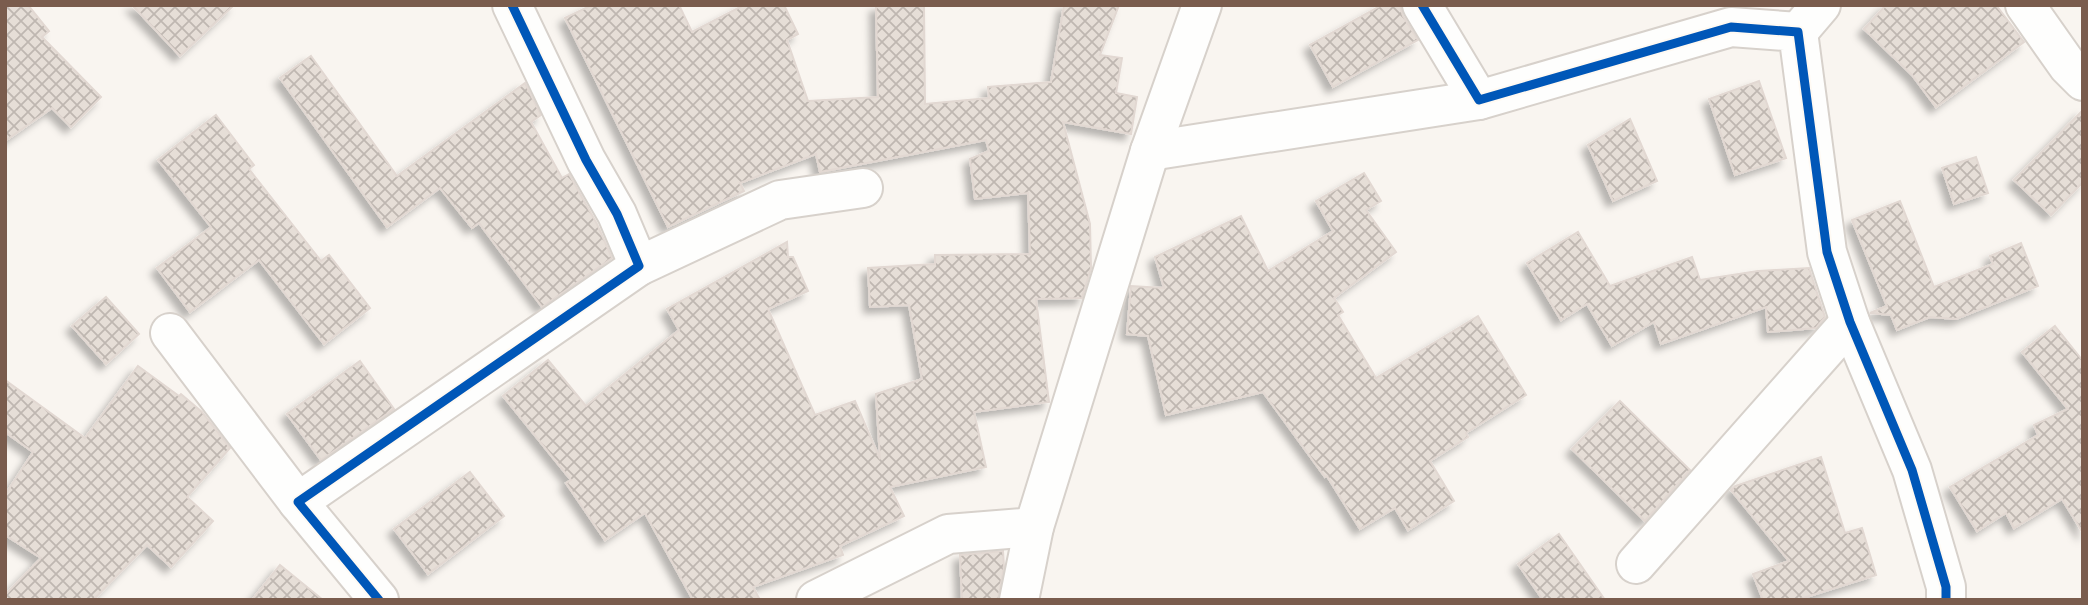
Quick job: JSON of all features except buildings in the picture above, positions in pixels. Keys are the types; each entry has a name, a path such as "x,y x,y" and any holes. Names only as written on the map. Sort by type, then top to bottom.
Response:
{"street":[{"path":"512,5 586,160 617,214 639,266"},
{"path":"1019,600 1034,527 1150,151 1202,5"},
{"path":"1422,5 1479,100"},
{"path":"2025,5 2068,66 2083,81"},
{"path":"1150,151 1479,100 1731,27 1809,19 1828,252 1850,322 1912,470 1946,587 1946,600"},
{"path":"298,502 639,266 780,200 863,188"},
{"path":"1636,564 1850,322"},
{"path":"170,333 298,502 379,600"},
{"path":"816,600 948,534 1034,527"}],"cycle path":[{"path":"379,600 298,502 639,266 617,214 586,160 512,5"},
{"path":"1422,5 1479,100 1731,27 1798,32 1827,252 1850,322 1912,470 1946,587 1946,600"}]}
